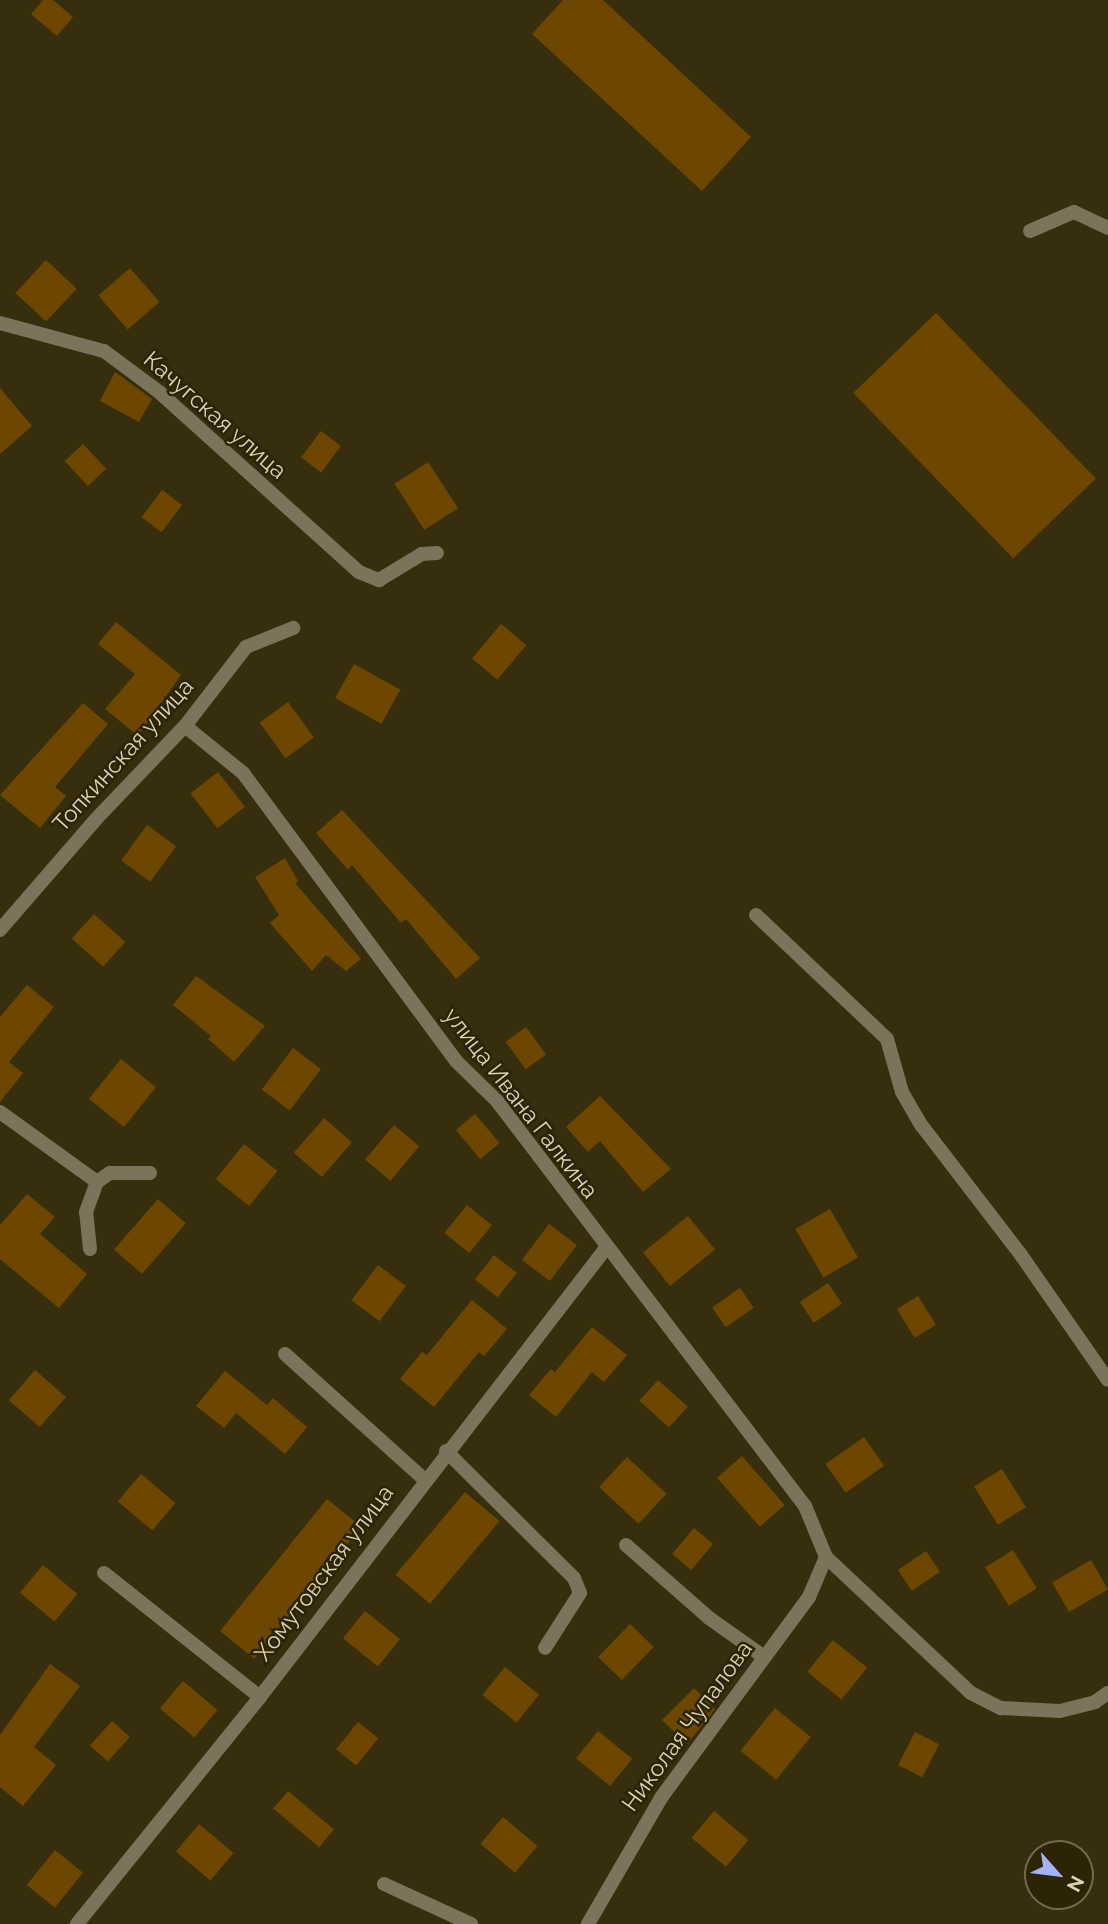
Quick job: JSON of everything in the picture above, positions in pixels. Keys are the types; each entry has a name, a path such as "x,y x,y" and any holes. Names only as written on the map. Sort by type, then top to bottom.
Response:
{"street":[{"path":"1030,231 1074,212 1108,228"},
{"name":"Качугская улица","path":"0,323 104,351 159,392 359,572 379,580 422,554 437,553"},
{"name":"Топкинская улица","path":"0,930 97,818 185,726 246,648 293,628"},
{"name":"улица Ивана Галкина","path":"185,726 243,773 456,1060 497,1101 606,1248 805,1506 827,1557"},
{"path":"756,915 887,1039 902,1092 922,1126 1021,1255 1108,1380"},
{"path":"0,1112 97,1182"},
{"path":"90,1249 86,1212 97,1182 110,1173 150,1173"},
{"name":"Хомутовская улица","path":"77,1924 260,1697 424,1479 606,1248"},
{"path":"285,1354 424,1479"},
{"path":"446,1451 574,1578 580,1593 545,1648"},
{"path":"626,1545 709,1618 764,1657"},
{"path":"827,1557 971,1693 1001,1708 1060,1711 1095,1702 1108,1693"},
{"name":"Николая Чупалова","path":"588,1924 661,1798 809,1597 827,1557"},
{"path":"104,1573 260,1697"},
{"path":"384,1884 471,1924"}],"building":[{"path":"43,0 53,0 73,17 57,36 31,14"},
{"path":"563,0 603,0 751,137 702,191 532,34"},
{"path":"46,260 77,289 46,322 15,293"},
{"path":"130,268 160,302 128,330 98,296"},
{"path":"936,313 1096,478 1013,558 853,393"},
{"path":"115,372 152,399 139,422 100,401"},
{"path":"0,388 32,426 0,454"},
{"path":"321,431 341,446 321,472 301,457"},
{"path":"83,444 106,469 88,486 65,461"},
{"path":"428,462 458,508 424,530 394,484"},
{"path":"162,490 182,505 162,532 142,517"},
{"path":"116,622 181,675 138,736 105,709 135,674 98,644"},
{"path":"501,624 526,645 497,680 472,658"},
{"path":"354,664 400,690 381,724 335,698"},
{"path":"288,702 314,738 286,758 260,723"},
{"path":"83,703 108,724 55,787 66,796 40,828 0,795"},
{"path":"218,772 245,807 218,828 190,794"},
{"path":"342,810 480,958 456,979 406,919 401,923 352,865 348,870 316,833"},
{"path":"147,825 176,846 150,882 121,861"},
{"path":"285,858 298,881 295,883 361,959 346,971 326,955 312,971 270,923 279,915 255,877"},
{"path":"94,914 125,942 103,967 72,939"},
{"path":"196,976 265,1026 234,1062 208,1039 211,1036 173,1005"},
{"path":"27,985 54,1007 9,1062 23,1073 0,1102 0,1017"},
{"path":"526,1027 546,1055 526,1069 506,1042"},
{"path":"293,1048 321,1069 290,1111 262,1090"},
{"path":"121,1059 156,1087 124,1127 89,1099"},
{"path":"600,1096 671,1169 643,1192 600,1141 588,1152 566,1127"},
{"path":"475,1114 499,1143 480,1159 456,1130"},
{"path":"324,1118 352,1142 322,1177 294,1153"},
{"path":"394,1125 419,1146 390,1181 365,1159"},
{"path":"244,1144 277,1171 249,1206 216,1179"},
{"path":"27,1194 55,1217 40,1234 87,1274 59,1308 0,1259 0,1225"},
{"path":"158,1199 186,1223 142,1274 114,1250"},
{"path":"467,1205 492,1225 469,1253 444,1233"},
{"path":"830,1209 858,1257 823,1277 795,1229"},
{"path":"688,1216 715,1249 670,1286 643,1253"},
{"path":"549,1224 577,1245 550,1281 522,1260"},
{"path":"494,1255 517,1273 498,1297 475,1279"},
{"path":"378,1265 406,1286 379,1321 352,1300"},
{"path":"828,1283 842,1304 814,1323 800,1302"},
{"path":"740,1288 754,1308 726,1327 712,1308"},
{"path":"918,1296 936,1325 915,1338 897,1309"},
{"path":"472,1300 507,1329 484,1356 479,1352 434,1407 400,1379 422,1352 427,1355"},
{"path":"592,1327 627,1355 604,1382 592,1372 556,1417 529,1395 551,1369 555,1372"},
{"path":"35,1370 66,1397 40,1427 9,1400"},
{"path":"225,1371 267,1405 273,1398 307,1427 285,1454 236,1413 224,1428 196,1406"},
{"path":"658,1380 688,1407 669,1428 639,1401"},
{"path":"864,1437 884,1466 846,1493 825,1464"},
{"path":"742,1456 785,1505 760,1527 717,1478"},
{"path":"627,1457 666,1494 639,1524 599,1487"},
{"path":"1002,1469 1026,1507 998,1525 974,1486"},
{"path":"141,1474 175,1503 152,1531 118,1502"},
{"path":"465,1492 499,1521 430,1604 396,1575"},
{"path":"327,1499 361,1527 254,1659 220,1631"},
{"path":"694,1528 713,1544 691,1570 672,1554"},
{"path":"1013,1550 1037,1588 1009,1606 985,1567"},
{"path":"926,1551 940,1572 912,1591 898,1570"},
{"path":"1091,1560 1108,1589 1069,1612 1052,1582"},
{"path":"43,1565 77,1594 54,1622 20,1593"},
{"path":"365,1611 400,1639 378,1667 343,1638"},
{"path":"630,1624 654,1647 622,1680 598,1657"},
{"path":"833,1640 867,1668 841,1700 807,1672"},
{"path":"50,1664 80,1686 34,1747 56,1765 23,1806 0,1787 0,1735"},
{"path":"505,1667 539,1695 517,1723 482,1695"},
{"path":"183,1681 217,1710 194,1738 160,1709"},
{"path":"694,1688 715,1709 687,1744 662,1720"},
{"path":"775,1708 811,1737 776,1780 740,1751"},
{"path":"112,1721 130,1737 108,1762 90,1746"},
{"path":"358,1722 378,1738 356,1766 336,1749"},
{"path":"598,1731 632,1759 610,1786 576,1758"},
{"path":"915,1732 939,1744 922,1777 898,1765"},
{"path":"288,1791 334,1830 319,1847 273,1809"},
{"path":"714,1811 748,1840 726,1867 692,1838"},
{"path":"503,1817 537,1846 515,1873 481,1844"},
{"path":"199,1824 233,1853 210,1881 176,1852"},
{"path":"55,1850 83,1873 55,1908 27,1885"}]}
